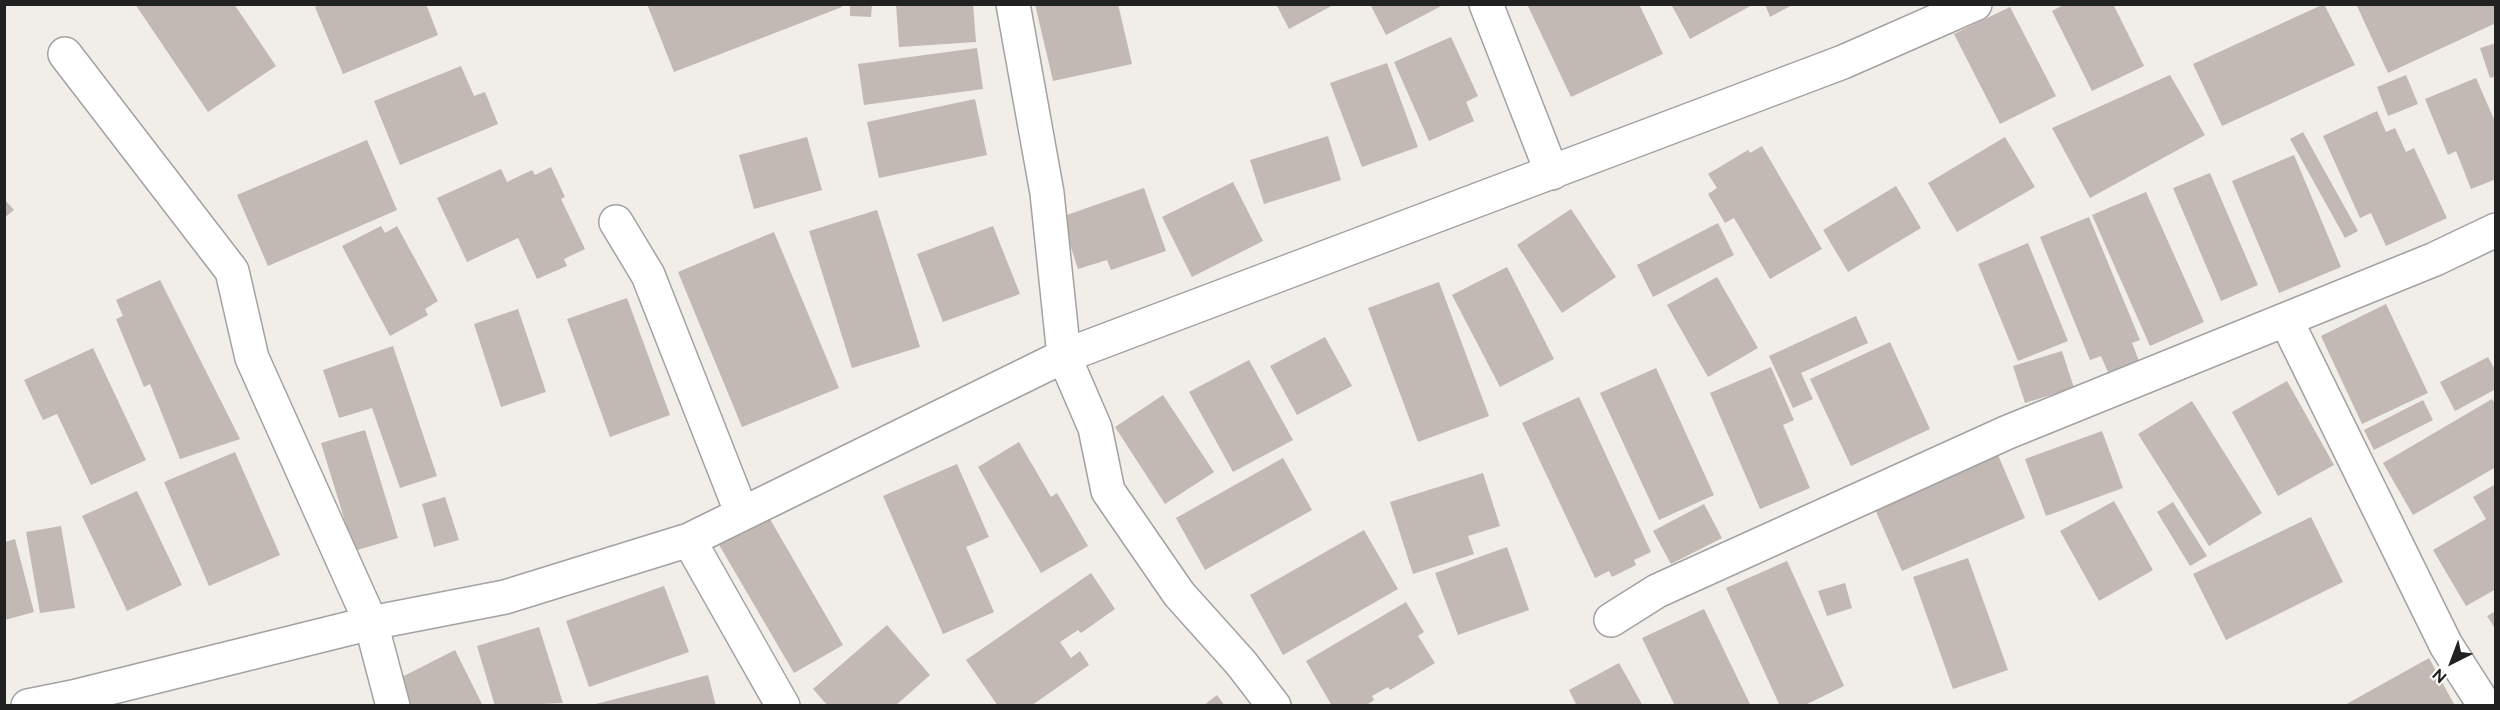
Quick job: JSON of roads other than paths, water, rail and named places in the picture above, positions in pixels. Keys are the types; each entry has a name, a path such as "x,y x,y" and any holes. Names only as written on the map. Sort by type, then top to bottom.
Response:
{"street":[{"path":"1013,4 1047,193 1064,356 1095,428 1108,491 1179,594 1241,663 1274,705"},
{"path":"1486,4 1552,173"},
{"path":"28,705 73,697 371,623 505,597 689,540 1064,356 1843,62 1975,4"},
{"path":"65,54 232,271 252,358 371,623 393,705"},
{"path":"616,222 648,275 742,514"},
{"path":"1611,620 1657,591 2008,432 2435,259 2496,230"},
{"path":"2286,320 2446,645 2485,705"},
{"path":"689,540 783,705"}]}
